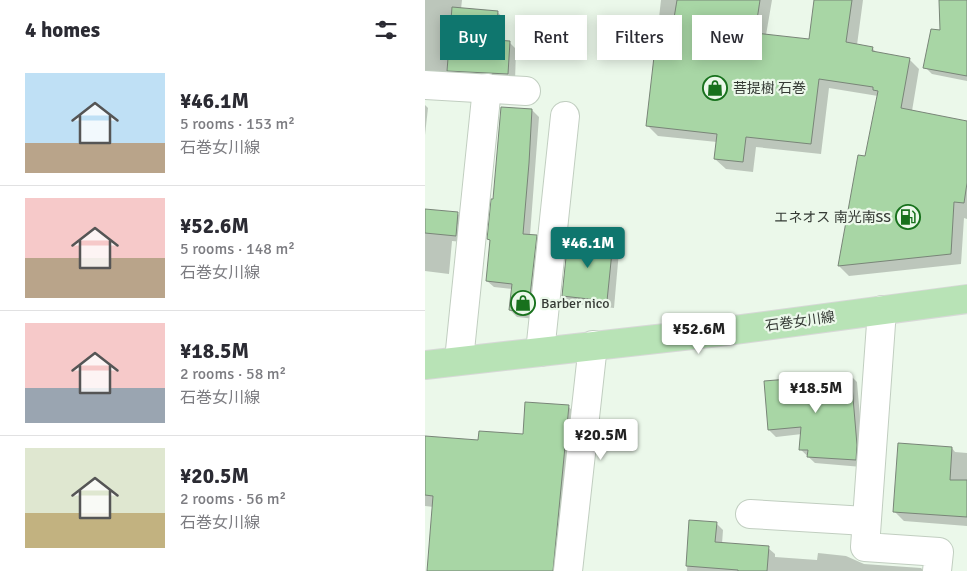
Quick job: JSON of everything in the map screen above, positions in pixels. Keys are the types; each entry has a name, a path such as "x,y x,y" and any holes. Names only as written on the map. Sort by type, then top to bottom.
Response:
{"main road":[{"name":"石巻女川線","path":"425,365 719,332 967,299"}],"street":[{"path":"425,85 526,91"},
{"path":"459,360 487,88"},
{"path":"540,352 565,116"},
{"path":"882,310 865,547 939,552 937,571"},
{"path":"568,571 593,346"},
{"path":"750,514 866,521"}],"building":[{"path":"677,0 760,0 758,15 692,15 692,60 762,60 762,34 809,39 814,0 852,0 846,42 873,47 872,51 910,58 901,108 967,121 967,183 964,203 954,202 951,254 838,266 858,155 865,156 878,91 873,90 873,87 819,79 811,144 746,137 743,162 714,159 717,134 646,126 654,60 682,60 682,15 674,15"},
{"path":"939,0 967,0 967,76 923,68 931,29 940,30"},
{"path":"452,7 498,11 498,15 451,15"},
{"path":"505,41 510,41 508,74 447,71 448,60 505,60"},
{"path":"501,107 532,109 523,234 537,235 528,313 509,310 512,284 486,281 490,240 487,239 491,199 493,199"},
{"path":"425,209 458,212 456,236 425,233"},
{"path":"568,238 613,242 607,301 562,296"},
{"path":"851,374 857,445 856,460 807,457 808,450 799,450 801,427 768,430 764,381"},
{"path":"525,402 569,405 553,571 427,571 433,496 425,495 425,436 478,440 479,431 523,434"},
{"path":"898,443 952,447 950,480 967,480 967,517 893,512"},
{"path":"689,520 717,522 715,542 769,546 767,571 738,571 686,566"}],"place":[{"name":"菩提樹 石巻","path":"715,88"},
{"name":"エネオス 南光南SS","path":"908,217"},
{"name":"Barber nico","path":"523,303"}]}
